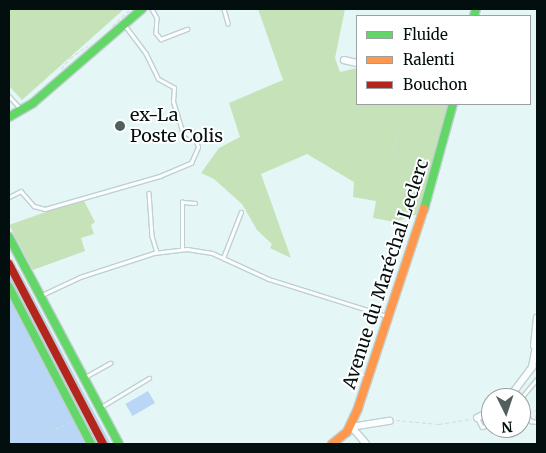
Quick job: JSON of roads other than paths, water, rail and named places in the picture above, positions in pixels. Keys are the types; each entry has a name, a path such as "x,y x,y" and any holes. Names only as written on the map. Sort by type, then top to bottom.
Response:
{"street":[{"path":"9,117 22,112 125,26 142,9"},
{"path":"344,60 356,63"},
{"name":"Avenue du Maréchal Leclerc","path":"332,444 351,427 436,173 453,105"},
{"path":"9,237 119,444"},
{"path":"11,268 103,444"},
{"path":"9,287 91,444"},
{"path":"536,354 537,318"},
{"path":"518,388 527,377 536,354 537,341"},
{"path":"477,418 481,416"},
{"path":"351,427 390,420"},
{"path":"351,427 366,444"}],"lane":[{"path":"152,9 157,18 156,33 161,39 187,29"},
{"path":"224,9 228,23"},
{"path":"9,197 21,191 34,206 46,209 160,176 192,163 198,147 195,139 182,131 172,102 174,88 158,79 146,54 125,26"},
{"path":"9,96 22,112"},
{"path":"149,193 152,236 157,252"},
{"path":"182,249 182,202 195,203"},
{"path":"223,258 241,212"},
{"path":"40,296 80,277 157,252 182,249 209,252 269,279 388,316"},
{"path":"84,378 110,363"},
{"path":"100,408 149,378"},
{"path":"477,418 481,425"}],"water":[{"path":"18,269 111,444 9,444 9,274"},
{"path":"148,391 155,403 132,416 125,404"}],"place":[{"name":"ex-La Poste Colis","path":"120,126"}]}
